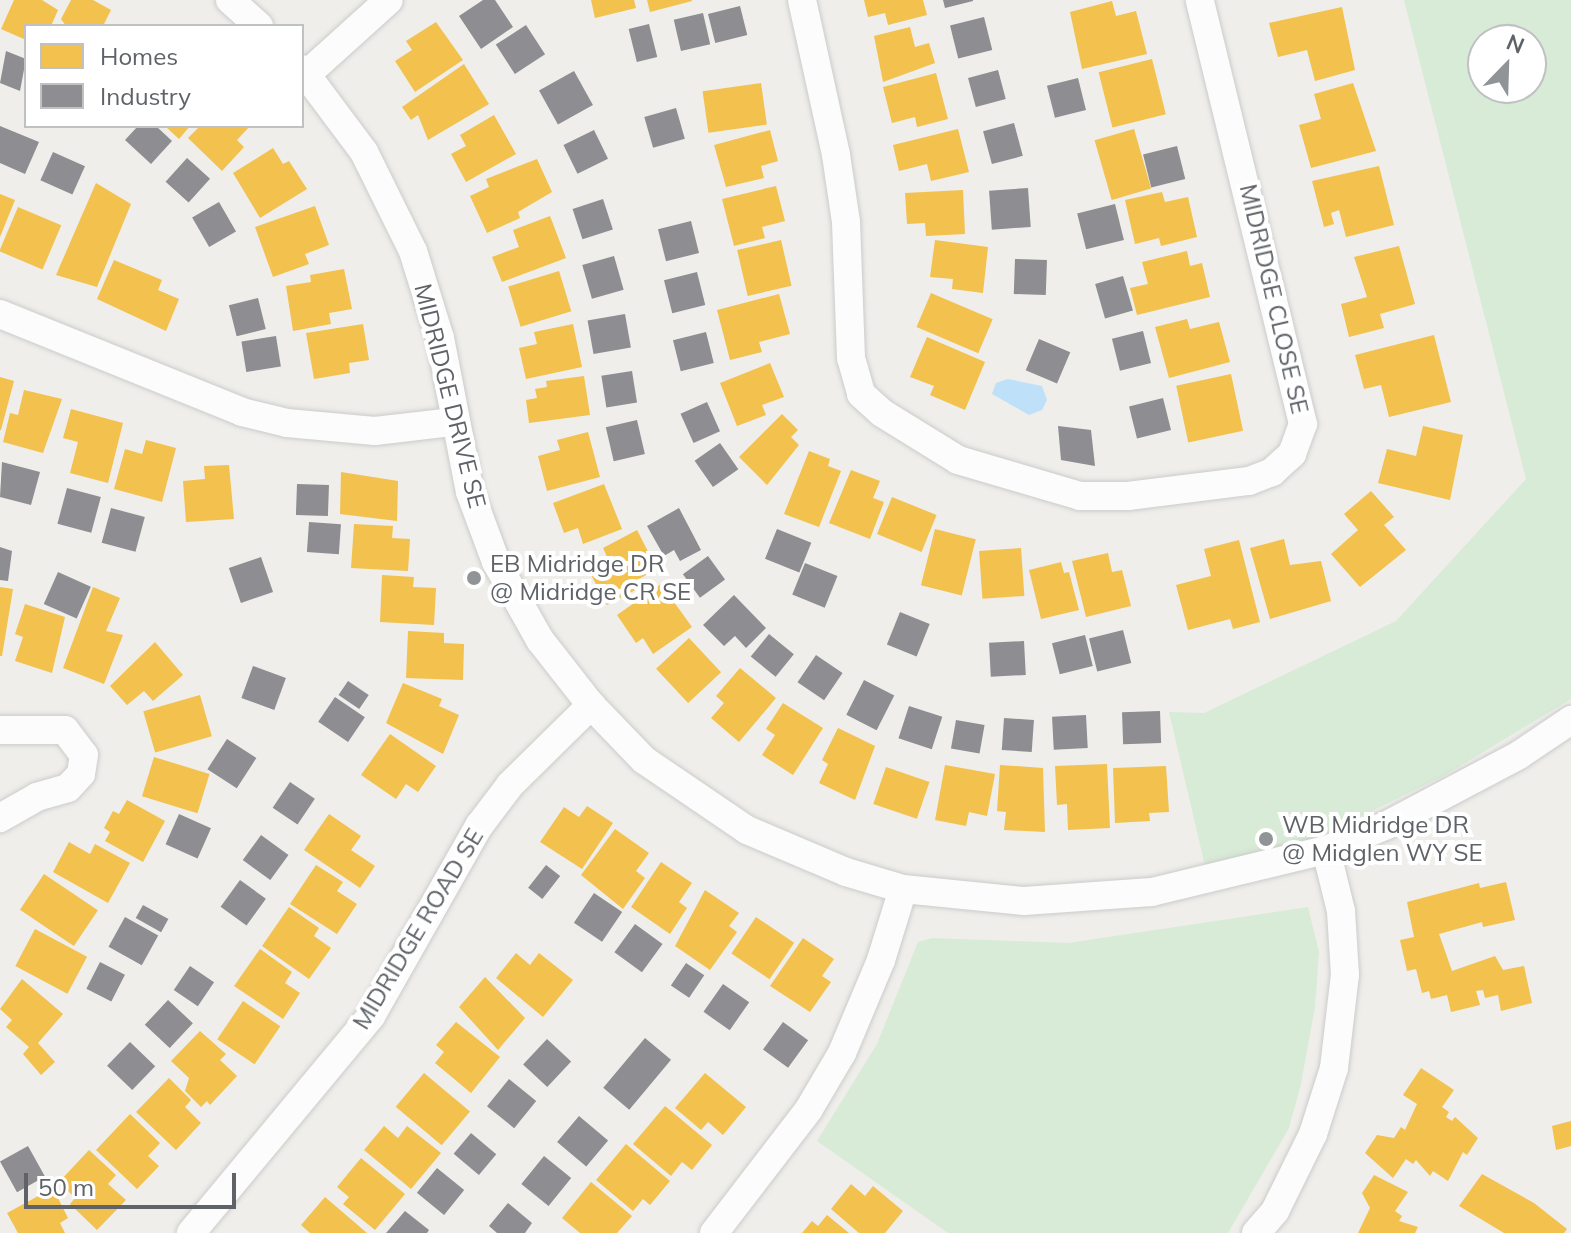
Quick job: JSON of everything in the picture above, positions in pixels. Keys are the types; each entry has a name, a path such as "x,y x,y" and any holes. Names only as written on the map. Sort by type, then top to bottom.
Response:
{"street":[{"path":"230,0 257,24"},
{"path":"304,72 389,0"},
{"name":"MIDRIDGE CLOSE SE","path":"802,0 836,155 846,222 851,358 861,394 882,413 958,460 1080,496 1128,496 1249,481 1284,463 1303,424 1304,409 1200,0"},
{"name":"MIDRIDGE DRIVE SE","path":"304,72 364,152 413,251 440,338 453,422 470,492 496,562 540,640 591,705 644,760 747,830 846,872 903,889 987,900 1074,901 1214,881 1326,850 1428,806 1571,720"},
{"path":"0,314 206,401 257,416 375,431 453,422"},
{"name":"MIDRIDGE ROAD SE","path":"191,1233 371,1016 479,826 510,785 591,705"},
{"path":"0,730 65,730 84,755 81,774 68,788 37,797 0,818"},
{"path":"1256,1233 1275,1211 1313,1134 1334,1068 1345,975 1341,911 1326,850"},
{"path":"714,1233 809,1109 842,1053 881,960 903,889"}],"green space":[{"path":"1404,0 1571,0 1571,699 1445,775 1315,839 1205,866 1169,712 1204,713 1396,621 1526,479"},
{"path":"1308,907 1319,952 1315,1007 1301,1084 1289,1128 1228,1233 948,1233 817,1141 877,1044 918,942 932,938 1068,943"}],"water":[{"path":"1008,379 1042,386 1047,400 1042,410 1029,415 992,394 996,383"}],"building: Homes":[{"path":"14,0 42,0 58,10 52,24 24,24 24,39 1,29"},
{"path":"71,0 93,0 111,10 104,24 65,24 61,19"},
{"path":"591,0 634,0 636,8 595,18"},
{"path":"647,0 692,0 692,1 650,12"},
{"path":"864,0 923,0 927,15 888,25 885,13 868,17"},
{"path":"1112,1 1116,16 1136,11 1147,54 1082,69 1070,12"},
{"path":"1342,7 1355,70 1315,81 1307,50 1278,57 1269,23"},
{"path":"436,22 463,60 415,92 395,61 412,50 406,41"},
{"path":"910,27 915,47 929,43 935,63 883,82 874,36"},
{"path":"1152,59 1166,114 1112,128 1099,72"},
{"path":"464,64 489,104 428,140 418,115 411,120 402,107"},
{"path":"936,73 948,119 917,127 915,117 892,123 883,87"},
{"path":"761,83 767,125 708,133 703,91"},
{"path":"1353,83 1376,151 1311,168 1299,125 1321,119 1314,94"},
{"path":"494,115 516,154 466,182 451,154 466,146 460,135"},
{"path":"167,128 188,128 179,139"},
{"path":"198,128 248,128 237,140 244,147 222,171 188,138"},
{"path":"958,129 969,172 931,181 927,164 899,171 893,145"},
{"path":"1134,129 1151,189 1112,200 1095,140"},
{"path":"770,130 778,161 761,166 764,178 726,187 714,145"},
{"path":"273,148 283,164 289,161 307,189 260,218 233,173"},
{"path":"537,159 552,192 518,212 520,218 487,233 470,196 489,187 486,179"},
{"path":"1379,166 1394,225 1346,237 1339,210 1331,213 1334,224 1324,227 1312,181"},
{"path":"96,183 131,204 97,287 56,275"},
{"path":"776,186 785,221 762,227 765,238 734,246 722,199"},
{"path":"963,190 965,234 926,236 925,223 907,224 905,193"},
{"path":"1162,192 1165,202 1188,197 1197,237 1161,246 1159,238 1135,244 1125,200"},
{"path":"0,194 15,200 0,237"},
{"path":"315,206 329,245 305,254 309,264 273,277 255,227"},
{"path":"18,207 61,225 43,270 0,252"},
{"path":"550,216 566,258 502,282 492,257 519,247 513,230"},
{"path":"781,240 792,286 748,296 737,250"},
{"path":"935,240 988,247 983,293 952,289 953,279 930,277"},
{"path":"1399,246 1415,304 1380,314 1384,328 1349,337 1341,304 1367,297 1354,257"},
{"path":"1187,251 1190,266 1202,263 1210,297 1137,315 1130,288 1148,284 1142,262"},
{"path":"114,260 162,280 158,290 179,299 166,331 97,299"},
{"path":"344,269 352,309 329,313 331,324 293,331 286,286 311,282 310,275"},
{"path":"559,271 571,311 521,327 508,286"},
{"path":"931,293 993,319 978,353 917,327"},
{"path":"779,294 790,334 759,342 762,352 730,360 717,310"},
{"path":"1187,319 1190,329 1219,322 1230,362 1169,378 1155,327"},
{"path":"363,324 369,360 349,363 350,373 314,379 306,333"},
{"path":"573,324 582,367 526,379 519,348 537,344 534,332"},
{"path":"1434,335 1451,402 1389,417 1381,385 1364,389 1355,355"},
{"path":"927,337 985,362 965,410 930,395 934,386 910,377"},
{"path":"770,363 784,397 762,405 766,415 737,426 720,383"},
{"path":"1231,374 1243,431 1188,442 1176,386"},
{"path":"584,376 590,415 529,423 526,400 537,398 535,389 547,387 546,381"},
{"path":"0,377 14,381 1,430 0,430"},
{"path":"24,390 62,399 43,453 3,442 10,413 18,415"},
{"path":"71,409 123,423 108,483 70,473 78,442 63,438"},
{"path":"782,414 798,430 791,437 799,445 767,485 739,457"},
{"path":"1423,426 1463,435 1450,500 1378,483 1387,449 1416,456"},
{"path":"588,432 600,477 547,491 538,456 560,450 557,440"},
{"path":"146,440 176,448 162,502 114,489 125,449 142,454"},
{"path":"809,451 830,459 828,466 841,471 819,527 784,514"},
{"path":"229,465 234,519 186,522 183,481 205,479 204,466"},
{"path":"851,470 880,481 873,498 884,502 870,539 829,523"},
{"path":"341,472 398,481 397,521 340,514"},
{"path":"604,484 622,529 583,544 578,528 564,533 553,503"},
{"path":"1371,491 1394,517 1384,525 1406,550 1360,587 1331,554 1358,530 1344,514"},
{"path":"892,497 937,515 922,552 877,534"},
{"path":"354,524 393,526 392,538 410,539 408,571 351,568"},
{"path":"935,529 976,539 962,595 921,585"},
{"path":"637,530 657,569 637,580 641,587 607,605 588,569 608,559 603,548"},
{"path":"1284,539 1290,565 1321,561 1331,601 1270,619 1250,548"},
{"path":"1239,540 1260,622 1233,629 1230,619 1188,630 1176,585 1211,576 1204,549"},
{"path":"1021,548 1024,596 982,599 979,551"},
{"path":"1108,553 1112,572 1122,570 1131,606 1086,617 1072,561"},
{"path":"1061,562 1064,573 1069,572 1079,610 1041,619 1029,570"},
{"path":"382,575 414,577 413,587 436,588 434,625 380,622"},
{"path":"661,584 692,627 653,654 643,638 636,643 617,615"},
{"path":"0,587 13,589 2,656 0,656"},
{"path":"93,587 120,598 106,631 123,635 104,684 63,668"},
{"path":"25,604 65,617 52,673 15,661 23,637 15,634"},
{"path":"408,631 444,633 444,643 464,644 463,680 406,678"},
{"path":"689,638 721,672 688,703 656,669"},
{"path":"155,642 183,675 153,701 144,691 127,705 110,686"},
{"path":"740,668 776,698 739,742 711,718 724,703 716,696"},
{"path":"403,683 442,699 439,706 459,715 443,754 386,723"},
{"path":"200,695 212,736 155,753 143,711"},
{"path":"783,703 823,728 793,775 762,755 775,735 766,729"},
{"path":"838,728 875,746 855,800 819,783 828,764 822,760"},
{"path":"390,734 436,766 418,792 406,784 396,799 361,775"},
{"path":"154,757 209,774 197,813 142,796"},
{"path":"1107,764 1110,828 1068,830 1067,804 1057,805 1055,766"},
{"path":"945,765 995,774 987,816 969,812 966,826 935,820"},
{"path":"1000,765 1043,768 1045,832 1004,830 1006,812 997,811"},
{"path":"1166,766 1169,812 1149,813 1150,821 1115,823 1113,768"},
{"path":"886,767 929,782 917,819 873,804"},
{"path":"127,800 165,821 143,862 105,841 110,832 104,828 113,811 119,814"},
{"path":"587,806 613,823 582,869 540,842 564,807 579,817"},
{"path":"329,814 361,836 351,850 375,866 360,888 304,850"},
{"path":"615,829 649,853 636,871 645,878 623,909 581,875"},
{"path":"69,842 90,854 95,844 130,863 108,903 53,872"},
{"path":"661,862 692,883 679,902 687,908 670,934 631,907"},
{"path":"316,865 343,882 337,891 357,904 337,934 290,904"},
{"path":"44,874 98,910 74,946 20,910"},
{"path":"1506,882 1515,920 1483,927 1482,922 1439,934 1452,971 1495,956 1503,970 1524,966 1532,1003 1501,1011 1498,995 1485,998 1483,990 1476,991 1480,1005 1451,1012 1447,995 1431,999 1429,991 1422,993 1416,969 1407,971 1400,940 1414,937 1407,902 1479,883 1480,888"},
{"path":"705,890 739,913 729,926 737,932 710,970 675,946"},
{"path":"289,907 319,928 314,936 331,948 309,979 262,946"},
{"path":"756,917 794,943 770,979 731,953"},
{"path":"35,929 87,957 67,994 15,966"},
{"path":"803,938 834,959 822,976 831,982 810,1012 770,986"},
{"path":"260,949 292,972 285,983 300,993 283,1019 234,986"},
{"path":"516,953 530,965 539,953 573,980 543,1017 496,978"},
{"path":"485,977 525,1018 498,1050 459,1007"},
{"path":"22,979 63,1014 38,1043 55,1062 41,1075 23,1054 29,1047 6,1027 12,1020 0,1009"},
{"path":"243,1001 280,1026 255,1064 217,1039"},
{"path":"456,1022 500,1057 471,1093 435,1063 444,1052 436,1045"},
{"path":"200,1031 226,1054 220,1060 237,1076 210,1105 207,1101 201,1107 185,1091 189,1078 171,1061"},
{"path":"1421,1068 1454,1090 1442,1107 1449,1112 1446,1117 1452,1121 1455,1117 1478,1138 1467,1155 1463,1152 1448,1181 1433,1171 1430,1176 1416,1160 1413,1164 1406,1159 1393,1178 1365,1153 1377,1135 1394,1138 1401,1127 1405,1130 1417,1104 1403,1095"},
{"path":"424,1073 470,1112 442,1145 396,1107"},
{"path":"705,1073 746,1107 723,1135 708,1122 701,1130 675,1108"},
{"path":"169,1078 191,1100 185,1107 201,1123 176,1150 136,1112"},
{"path":"665,1106 712,1145 692,1170 682,1162 671,1176 633,1144"},
{"path":"130,1114 160,1143 148,1156 159,1166 137,1189 96,1150"},
{"path":"1571,1121 1571,1146 1556,1150 1552,1126"},
{"path":"384,1126 398,1138 407,1126 441,1153 411,1189 364,1150"},
{"path":"626,1144 670,1181 650,1205 643,1199 633,1211 596,1180"},
{"path":"89,1150 116,1175 108,1184 126,1200 97,1230 70,1204 75,1198 59,1182"},
{"path":"361,1158 405,1194 375,1230 343,1204 349,1197 337,1187"},
{"path":"1482,1174 1534,1203 1567,1229 1564,1233 1504,1233 1459,1206"},
{"path":"1374,1175 1408,1192 1395,1211 1402,1216 1399,1221 1418,1227 1415,1233 1358,1233 1370,1208 1362,1193"},
{"path":"591,1182 632,1216 617,1233 580,1233 562,1218"},
{"path":"851,1184 865,1196 873,1186 903,1211 885,1233 859,1233 831,1209"},
{"path":"53,1188 68,1218 60,1223 65,1233 18,1233 7,1213"},
{"path":"325,1197 367,1233 310,1233 301,1225"},
{"path":"827,1215 849,1233 802,1233 812,1221 818,1226"}],"building: Industry":[{"path":"483,0 495,0 513,27 481,49 459,16"},
{"path":"943,0 973,0 973,1 945,8"},
{"path":"740,6 747,35 715,43 708,14"},
{"path":"703,13 710,44 681,51 674,20"},
{"path":"984,17 992,50 958,58 950,25"},
{"path":"649,24 657,57 637,62 629,29"},
{"path":"526,25 545,54 515,74 496,45"},
{"path":"6,51 24,58 20,91 0,83"},
{"path":"998,70 1006,99 976,107 968,78"},
{"path":"574,71 593,105 558,125 539,90"},
{"path":"1078,78 1086,110 1055,118 1047,86"},
{"path":"676,108 685,139 653,148 644,117"},
{"path":"1014,123 1023,156 992,164 983,131"},
{"path":"0,126 39,142 25,174 0,163"},
{"path":"136,128 158,128 172,141 151,164 125,140"},
{"path":"594,130 608,159 577,174 563,145"},
{"path":"1177,146 1185,179 1151,187 1143,154"},
{"path":"53,152 85,166 72,195 40,180"},
{"path":"187,158 210,179 189,203 166,182"},
{"path":"1028,188 1031,227 992,230 989,191"},
{"path":"603,199 613,229 582,239 573,209"},
{"path":"219,202 236,231 209,247 192,218"},
{"path":"1115,204 1124,240 1086,249 1077,213"},
{"path":"691,221 699,253 666,261 658,229"},
{"path":"614,256 624,290 592,299 582,265"},
{"path":"1015,259 1047,260 1046,295 1014,294"},
{"path":"697,272 705,305 672,313 664,280"},
{"path":"1123,276 1133,311 1105,319 1095,284"},
{"path":"258,298 266,329 237,336 229,305"},
{"path":"625,314 631,347 593,354 588,321"},
{"path":"1143,331 1151,363 1120,371 1112,339"},
{"path":"706,332 714,363 681,371 673,340"},
{"path":"276,336 281,367 246,372 241,341"},
{"path":"1039,339 1070,352 1057,384 1026,370"},
{"path":"632,371 637,403 606,407 601,376"},
{"path":"1163,398 1171,430 1137,438 1129,406"},
{"path":"707,402 720,431 694,443 681,414"},
{"path":"637,420 645,454 614,461 606,427"},
{"path":"1058,426 1091,430 1095,466 1061,460"},
{"path":"720,443 738,469 713,487 695,461"},
{"path":"2,462 40,472 31,505 0,497"},
{"path":"297,484 329,485 328,516 296,515"},
{"path":"67,488 101,497 91,533 57,524"},
{"path":"111,508 145,517 135,552 102,543"},
{"path":"679,508 701,550 680,561 674,550 664,556 647,526"},
{"path":"309,522 341,524 339,554 307,552"},
{"path":"777,529 811,543 799,573 765,559"},
{"path":"0,547 12,551 8,581 0,580"},
{"path":"708,556 725,579 700,598 683,574"},
{"path":"261,557 273,592 241,603 229,568"},
{"path":"805,563 837,576 825,608 792,595"},
{"path":"58,572 91,587 77,619 44,604"},
{"path":"734,595 766,628 746,648 735,636 724,646 703,625"},
{"path":"900,612 930,624 917,656 887,644"},
{"path":"1123,630 1131,663 1097,671 1089,638"},
{"path":"769,634 794,654 776,677 751,657"},
{"path":"1085,635 1093,666 1060,674 1052,643"},
{"path":"1024,641 1026,675 991,677 989,643"},
{"path":"816,655 843,673 824,700 798,682"},
{"path":"253,666 286,678 274,710 241,698"},
{"path":"864,680 894,695 877,730 846,715"},
{"path":"348,681 369,695 359,709 338,695"},
{"path":"335,697 365,717 348,742 318,722"},
{"path":"909,706 942,717 932,749 898,738"},
{"path":"1160,711 1161,743 1123,744 1122,712"},
{"path":"1086,715 1088,748 1054,750 1052,717"},
{"path":"1004,718 1034,720 1032,752 1002,750"},
{"path":"956,720 985,725 980,754 951,749"},
{"path":"227,739 256,758 237,788 207,769"},
{"path":"290,782 315,799 298,824 273,808"},
{"path":"179,814 211,828 198,858 166,844"},
{"path":"261,835 289,855 270,880 243,860"},
{"path":"546,865 560,876 542,899 528,888"},
{"path":"240,880 266,899 246,926 221,907"},
{"path":"594,893 622,912 602,942 574,923"},
{"path":"143,905 168,919 161,932 136,918"},
{"path":"125,917 158,935 142,965 109,947"},
{"path":"635,924 663,944 642,972 614,952"},
{"path":"100,962 125,975 111,1001 86,989"},
{"path":"686,963 704,975 689,998 671,985"},
{"path":"190,966 214,982 198,1006 174,990"},
{"path":"723,984 749,1002 730,1030 703,1012"},
{"path":"168,1000 193,1023 170,1048 145,1025"},
{"path":"783,1022 808,1040 788,1068 763,1050"},
{"path":"645,1038 671,1060 629,1110 603,1088"},
{"path":"547,1039 571,1062 547,1087 523,1065"},
{"path":"130,1042 155,1066 132,1090 107,1066"},
{"path":"509,1079 536,1101 514,1128 487,1106"},
{"path":"579,1116 608,1140 586,1166 557,1142"},
{"path":"471,1133 496,1154 479,1175 454,1154"},
{"path":"28,1146 45,1177 17,1192 0,1162"},
{"path":"544,1156 571,1178 549,1206 521,1184"},
{"path":"437,1168 464,1190 444,1215 417,1193"},
{"path":"508,1203 532,1223 525,1233 497,1233 489,1226"},
{"path":"405,1211 429,1230 427,1233 386,1233"}],"place":[{"name":"EB Midridge DR @ Midridge CR SE","path":"474,578"},
{"name":"WB Midridge DR @ Midglen WY SE","path":"1266,839"}]}
